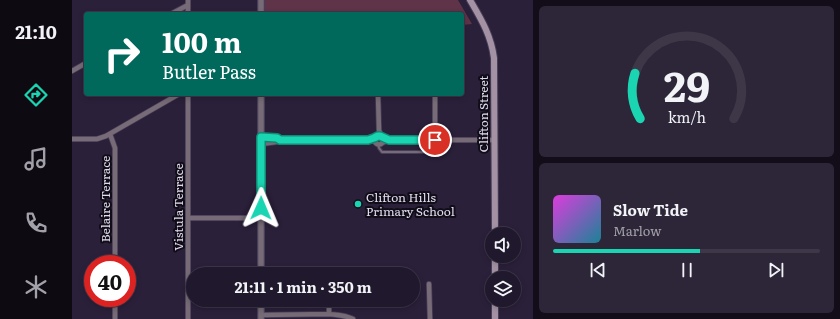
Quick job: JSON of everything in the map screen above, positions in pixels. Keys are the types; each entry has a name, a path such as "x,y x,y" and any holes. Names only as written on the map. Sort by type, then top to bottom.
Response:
{"main road":[{"name":"Clifton Street","path":"470,0 486,28 493,47 494,227"},
{"path":"495,307 495,319"}],"street":[{"path":"261,0 261,12"},
{"path":"174,12 188,2"},
{"path":"72,71 84,64"},
{"path":"72,139 102,138 176,96"},
{"name":"Vistula Terrace","path":"188,96 188,319"},
{"path":"261,96 261,267"},
{"path":"378,96 378,140"},
{"path":"435,96 435,140"},
{"name":"Belaire Terrace","path":"110,134 115,148 115,255"},
{"path":"261,137 277,138 280,140 494,140"},
{"path":"261,144 280,140"},
{"path":"188,218 260,218"},
{"path":"429,284 430,319"},
{"path":"115,307 115,319"},
{"path":"328,307 329,314"},
{"path":"261,317 329,314 350,317 353,319"}],"lane":[{"path":"378,140 379,148 382,152 444,152 444,140"}],"shaded area":[{"path":"265,0 458,0 472,24 464,25 464,12 265,12"}],"place":[{"name":"Clifton Hills Primary School","path":"358,204"}],"route":[{"path":"261,208 261,137 277,138 280,140 368,140 376,136 380,136 389,140 435,140"}]}
